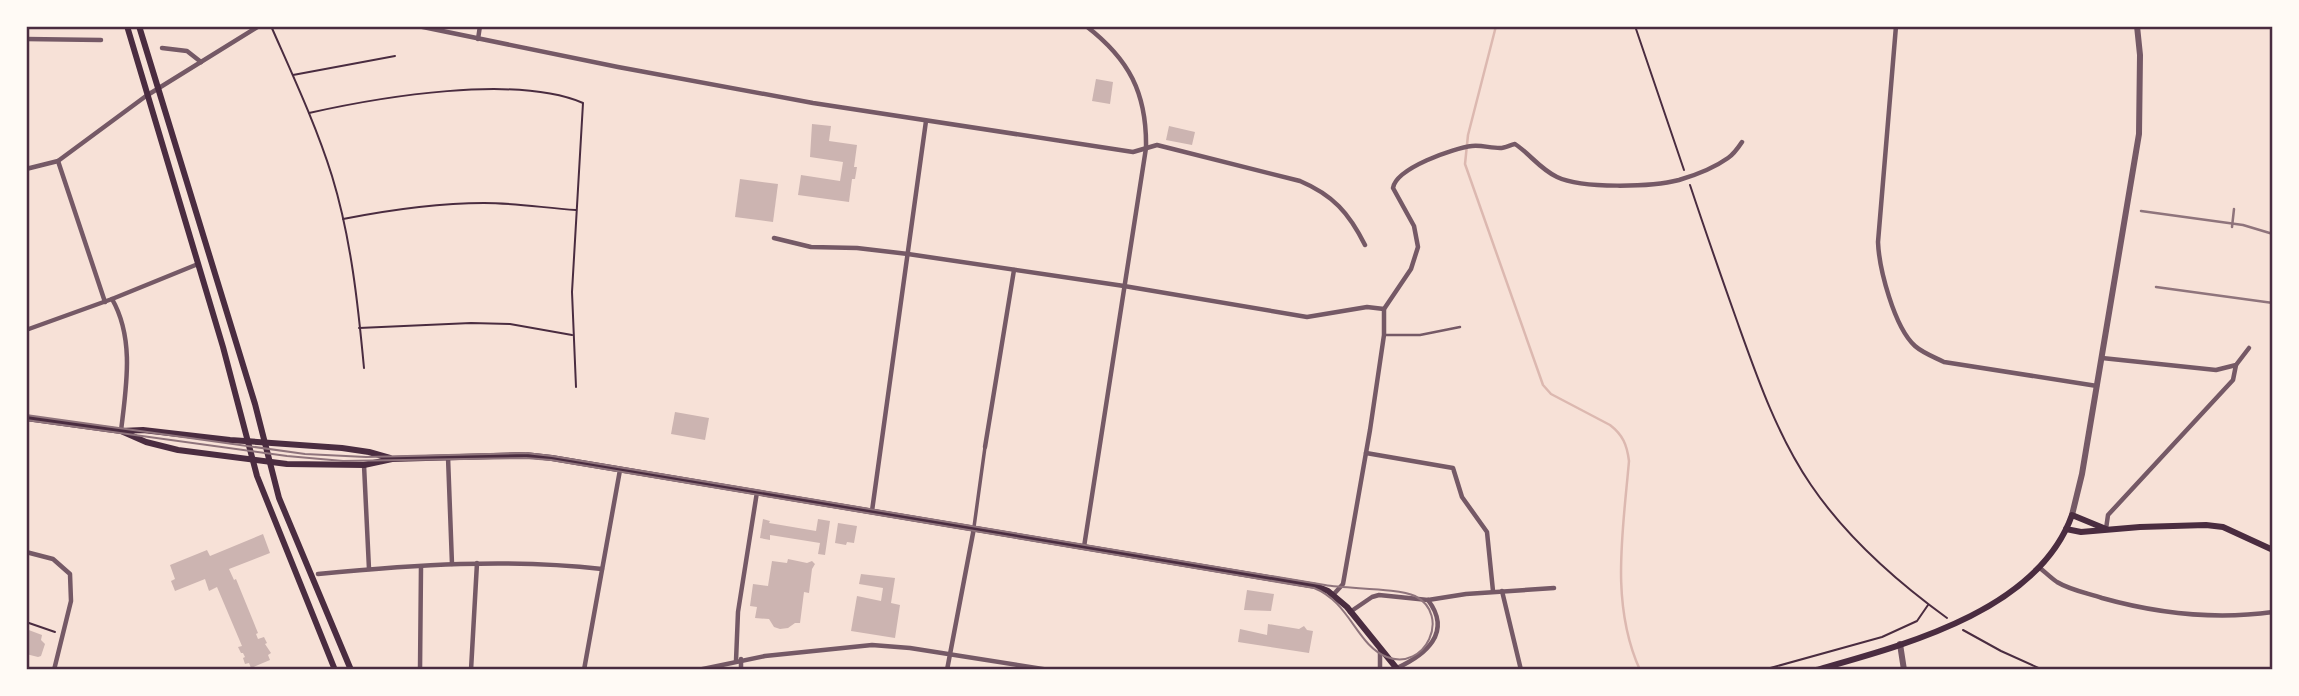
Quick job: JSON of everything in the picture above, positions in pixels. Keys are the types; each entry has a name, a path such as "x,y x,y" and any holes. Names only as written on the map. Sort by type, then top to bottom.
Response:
{"main road":[{"path":"127,26 253,461 268,507 335,670"},
{"path":"139,26 156,90 250,389 286,520 351,670"},
{"path":"26,418 121,431 144,430 342,448 392,459"},
{"path":"121,431 146,442 177,450 270,463 365,465 392,459 525,455 974,527 1316,586 1333,594 1397,669"},
{"path":"1816,670 1900,644 1991,606 2040,568 2072,515 2106,529"},
{"path":"2066,529 2081,532 2189,524 2222,527 2273,550"}],"street":[{"path":"418,26 813,103 1133,152 1157,145 1300,181 1321,190 1350,217 1365,245"},
{"path":"478,39 480,26"},
{"path":"1084,547 1146,148 1144,114 1138,89 1123,61 1111,46 1086,26"},
{"path":"1896,26 1878,242 1879,261 1899,321 1914,345 1944,362 2097,386"},
{"path":"2072,515 2102,358 2139,134 2140,55 2137,26"},
{"path":"26,169 58,161 146,96 257,27"},
{"path":"26,39 101,40"},
{"path":"162,48 187,51 201,62"},
{"path":"872,511 926,121"},
{"path":"1333,594 1343,584 1384,335 1384,309 1411,269 1418,247 1414,226 1393,188 1398,177 1414,166 1459,148 1501,148 1515,144 1540,167 1558,178 1586,184 1661,183 1679,180 1706,170 1731,157 1742,142"},
{"path":"58,161 105,302"},
{"path":"774,238 811,247 908,254 1124,286 1307,317 1367,307 1384,309"},
{"path":"26,330 105,302 198,264"},
{"path":"947,670 974,527 1014,270"},
{"path":"112,299 125,336 127,360 121,431"},
{"path":"2106,529 2108,515 2233,380 2236,365 2249,348"},
{"path":"2102,358 2216,369 2236,365"},
{"path":"1366,453 1453,468 1462,496 1487,532 1493,591"},
{"path":"448,457 452,564"},
{"path":"365,465 369,569"},
{"path":"584,670 620,470"},
{"path":"741,670 735,645 757,492"},
{"path":"26,552 53,559 70,574 71,601 54,670"},
{"path":"318,574 477,563 556,564 602,569"},
{"path":"471,670 477,563"},
{"path":"421,567 421,670"},
{"path":"2040,568 2056,582 2134,607 2216,617 2273,612"},
{"path":"1350,612 1379,595 1428,600 1493,591 1554,588"},
{"path":"1502,591 1521,670"},
{"path":"1397,669 1421,656 1434,640 1437,623 1428,600"},
{"path":"1900,644 1904,670"},
{"path":"698,670 738,660 804,650 872,645 910,648 1049,670"},
{"path":"1380,650 1380,670"}],"lane":[{"path":"1384,335 1420,335 1460,327"}],"path":[{"path":"271,26 309,113 333,178 353,272 363,368"},
{"path":"1635,26 1685,172"},
{"path":"293,75 395,56"},
{"path":"309,113 379,100 460,91 552,94 583,103 572,292 576,387"},
{"path":"1689,183 1758,381 1801,470 1834,517 1879,563 1953,623"},
{"path":"343,219 384,211 463,203 577,210"},
{"path":"359,328 510,324 573,335"},
{"path":"1763,670 1882,637 1917,621 1928,605"},
{"path":"26,622 63,634"},
{"path":"1970,635 2043,670"}],"building":[{"path":"1096,79 1113,82 1110,104 1092,101"},
{"path":"812,124 831,126 829,141 857,145 854,167 857,167 855,179 852,179 849,202 798,195 801,175 840,181 843,162 810,157"},
{"path":"1169,126 1195,132 1192,145 1166,140"},
{"path":"740,179 778,184 773,222 735,217"},
{"path":"675,412 709,418 705,440 671,434"},
{"path":"763,519 770,521 769,523 816,531 818,519 830,521 825,555 818,554 820,543 770,535 770,540 760,538"},
{"path":"838,523 857,526 854,543 835,543"},
{"path":"263,534 270,553 229,569 234,580 236,579 258,639 264,637 271,653 268,655 270,660 251,668 249,663 245,664 245,657 238,647 242,646 217,587 209,591 205,579 175,591 171,581 175,579 170,565 207,550 210,556"},
{"path":"788,559 807,563 812,561 815,564 809,593 804,592 800,623 780,629 774,627 769,619 755,618 757,607 750,606 753,584 768,586 772,561 787,563"},
{"path":"861,574 895,578 891,603 900,605 895,638 851,631 857,596 881,601 883,588 859,584"},
{"path":"1247,590 1274,594 1271,611 1244,610"},
{"path":"1268,624 1299,629 1304,626 1313,631 1309,653 1238,642 1240,629 1267,635"},
{"path":"26,629 42,635 41,640 45,644 41,656 26,654"}],"waterway":[{"path":"1496,26 1468,135 1465,164 1543,385 1551,394 1610,425 1626,445 1629,461 1622,540 1622,593 1631,645 1640,670"}],"tram line":[{"path":"26,415 305,454 366,457 526,453 552,456 1325,585 1407,593 1426,605 1432,616 1432,628 1429,639 1413,656 1401,659 1387,657 1368,644 1336,603 1314,588 551,460 526,458 343,461 287,456 26,420"}],"railway":[{"path":"2232,227 2234,209"},
{"path":"2141,211 2243,225 2273,234"},
{"path":"2156,287 2273,303"}]}
